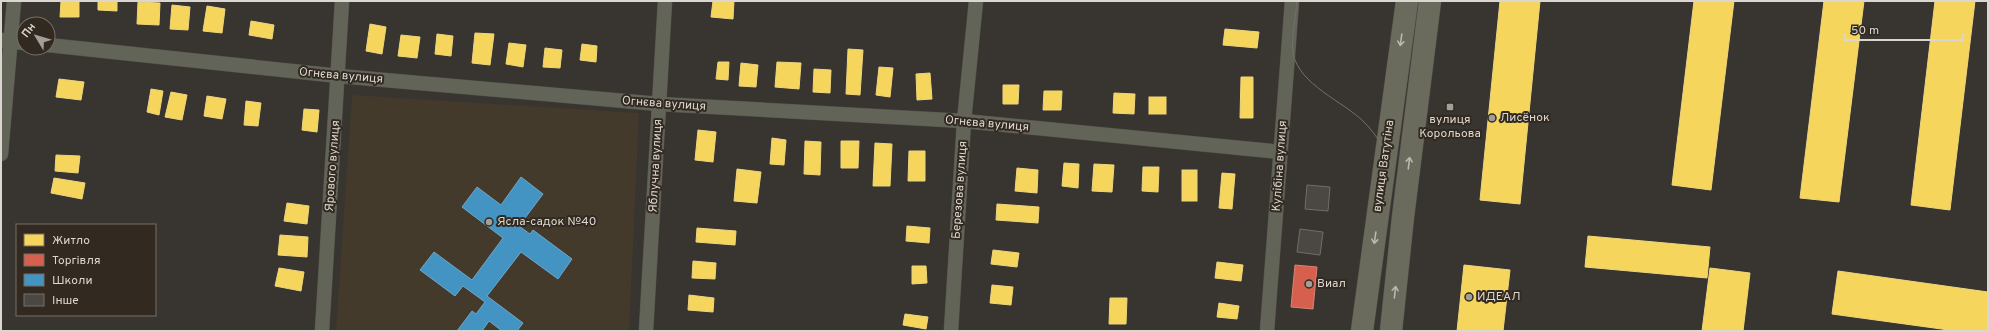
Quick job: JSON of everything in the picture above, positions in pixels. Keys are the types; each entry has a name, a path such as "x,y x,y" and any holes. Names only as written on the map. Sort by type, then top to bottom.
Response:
{"main road":[{"name":"вулиця Ватутіна","path":"1362,331 1407,1"},
{"name":"вулиця Ватутіна","path":"1391,331 1404,209 1430,1"}],"street":[{"path":"1,154 12,41 14,1"},
{"name":"Ярового вулиця","path":"322,331 342,1"},
{"name":"Яблучна вулиця","path":"646,331 665,1"},
{"name":"Березова вулиця","path":"951,331 964,121 976,1"},
{"name":"Кулібіна вулиця","path":"1267,331 1292,1"},
{"name":"Огнєва вулиця","path":"56,46 338,76 659,104 964,121 1281,152"}],"shaded area":[{"name":"Ясла-садок №40","path":"352,95 639,113 629,331 336,331"}],"building: Житло":[{"path":"61,1 79,1 79,17 60,17"},
{"path":"98,1 117,1 117,11 98,10"},
{"path":"713,1 734,1 733,19 711,17"},
{"path":"1500,1 1540,1 1520,204 1480,200"},
{"path":"1694,1 1734,1 1711,190 1672,185"},
{"path":"1824,1 1864,1 1839,202 1800,198"},
{"path":"1935,1 1975,1 1950,210 1911,205"},
{"path":"138,2 160,3 159,25 137,24"},
{"path":"172,5 190,7 188,30 170,29"},
{"path":"207,6 225,9 222,33 203,31"},
{"path":"251,21 274,25 272,39 249,35"},
{"path":"370,24 386,27 382,54 366,51"},
{"path":"1225,29 1259,32 1257,48 1223,45"},
{"path":"475,33 494,34 490,65 472,63"},
{"path":"437,34 453,36 451,56 435,54"},
{"path":"401,35 420,37 417,58 398,56"},
{"path":"509,43 526,45 523,67 506,64"},
{"path":"582,44 597,46 596,62 580,60"},
{"path":"545,48 562,50 560,68 543,67"},
{"path":"848,49 863,50 860,95 846,94"},
{"path":"718,62 729,62 728,80 716,79"},
{"path":"777,62 801,63 799,89 775,87"},
{"path":"741,63 758,65 756,87 739,86"},
{"path":"879,67 893,68 890,97 876,95"},
{"path":"814,69 831,70 830,93 813,92"},
{"path":"930,73 932,99 917,100 916,74"},
{"path":"1241,77 1253,77 1253,118 1240,118"},
{"path":"59,79 84,82 81,100 56,97"},
{"path":"1003,85 1019,85 1018,104 1003,104"},
{"path":"151,89 163,91 159,115 147,112"},
{"path":"1044,91 1062,91 1061,110 1043,110"},
{"path":"171,92 187,95 182,120 165,117"},
{"path":"1114,93 1135,94 1134,114 1113,113"},
{"path":"207,96 226,99 222,119 204,116"},
{"path":"1149,97 1166,97 1166,114 1149,114"},
{"path":"246,101 261,103 258,126 244,125"},
{"path":"304,109 319,110 317,132 302,130"},
{"path":"698,130 716,132 713,162 695,160"},
{"path":"772,138 786,140 784,165 770,164"},
{"path":"805,141 821,142 820,175 804,174"},
{"path":"841,141 859,141 858,168 841,168"},
{"path":"875,143 892,144 890,186 873,186"},
{"path":"909,151 925,151 925,181 908,181"},
{"path":"56,155 80,156 78,173 55,171"},
{"path":"1064,163 1079,164 1078,188 1062,186"},
{"path":"1094,164 1114,165 1112,192 1092,191"},
{"path":"1143,167 1159,167 1158,192 1142,191"},
{"path":"1017,168 1038,170 1037,193 1015,191"},
{"path":"737,169 761,172 757,203 734,201"},
{"path":"1182,170 1197,170 1197,201 1182,201"},
{"path":"1222,173 1235,174 1232,209 1219,208"},
{"path":"54,178 85,183 82,199 51,193"},
{"path":"287,203 309,206 307,224 284,221"},
{"path":"997,204 1039,207 1038,223 996,220"},
{"path":"907,226 930,228 929,243 906,241"},
{"path":"697,228 736,231 735,245 696,242"},
{"path":"280,235 308,237 307,257 278,255"},
{"path":"1588,236 1710,247 1707,278 1585,267"},
{"path":"993,250 1019,253 1017,267 991,264"},
{"path":"693,261 716,263 715,279 692,278"},
{"path":"1217,262 1243,265 1241,281 1215,278"},
{"path":"1464,265 1510,270 1503,331 1457,331"},
{"path":"912,266 926,266 927,283 912,284"},
{"path":"279,268 304,272 301,291 275,286"},
{"path":"1710,268 1750,273 1743,331 1702,331"},
{"path":"1838,271 1988,292 1988,331 1956,331 1832,314"},
{"path":"992,285 1013,287 1011,305 990,303"},
{"path":"689,295 714,298 713,312 688,310"},
{"path":"1110,298 1127,298 1126,324 1109,324"},
{"path":"1219,303 1239,306 1237,319 1217,317"},
{"path":"905,314 928,317 926,329 903,325"}],"building: Торгівля":[{"path":"1295,265 1317,267 1313,309 1291,307"}],"building: Школи":[{"path":"521,177 543,194 519,226 530,234 533,230 572,259 558,279 521,252 487,296 523,323 517,331 502,331 489,321 482,331 457,331 472,311 476,314 485,302 463,286 455,296 420,270 434,252 472,280 503,238 462,207 477,187 501,205"}],"building: Інше":[{"path":"1307,185 1330,187 1328,211 1305,209"},
{"path":"1300,229 1323,232 1320,255 1297,252"}],"tram line":[{"path":"1297,1 1293,35 1293,53 1297,64 1304,74 1323,92 1355,114 1369,127 1381,144 1393,168"}],"place":[{"name":"вулиця Корольова","path":"1450,107"},
{"name":"Лисёнок","path":"1492,118"},
{"name":"Ясла-садок №40","path":"489,222"},
{"name":"Виал","path":"1309,284"},
{"name":"ИДЕАЛ","path":"1469,297"}]}
